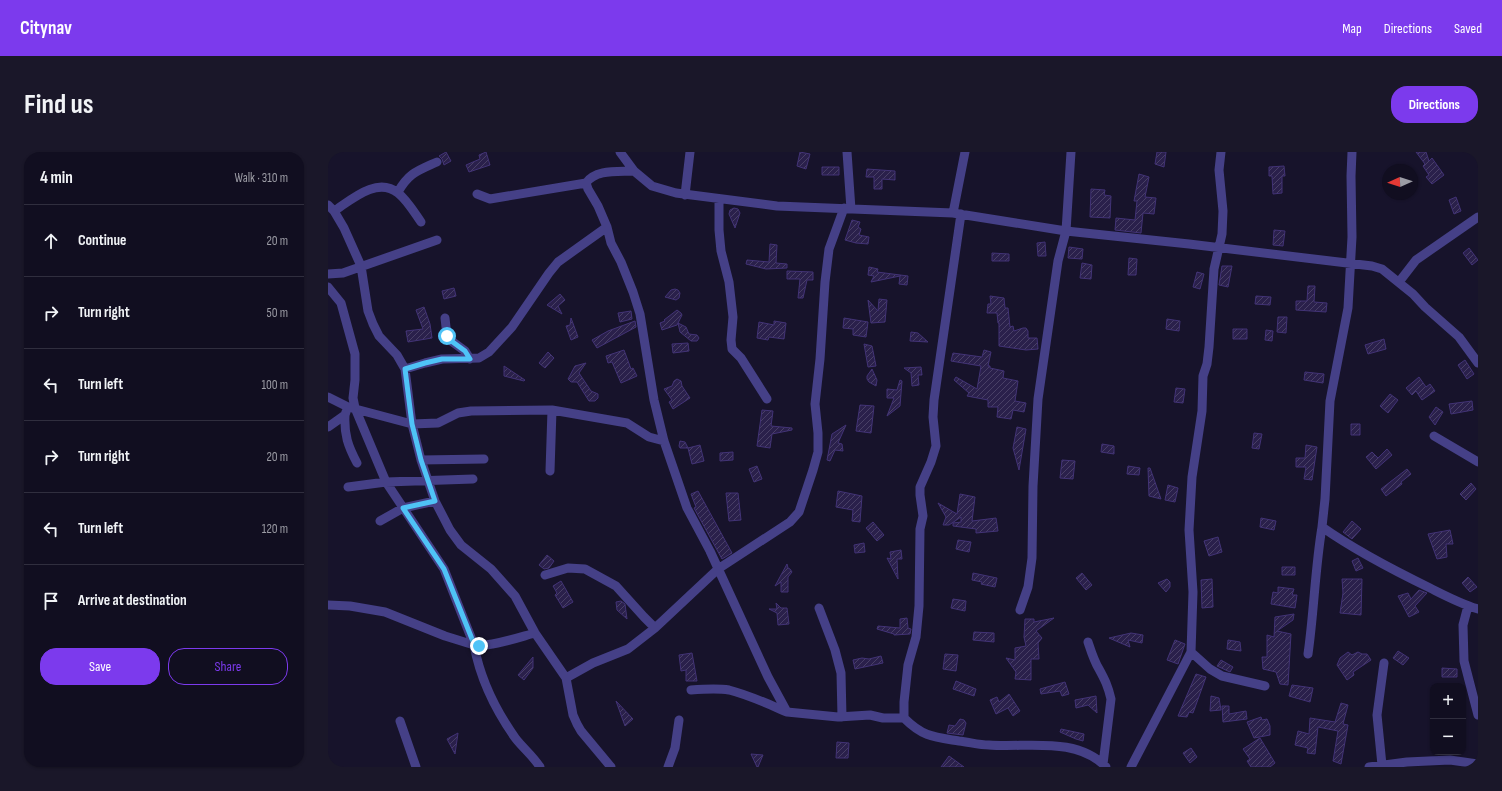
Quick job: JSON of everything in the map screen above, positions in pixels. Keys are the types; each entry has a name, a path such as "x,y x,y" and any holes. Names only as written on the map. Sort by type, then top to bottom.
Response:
{"street":[{"path":"620,152 634,171 652,186 685,195 777,206 957,213 1066,231 1378,267 1413,294 1424,307 1459,337 1478,363"},
{"path":"685,195 690,152"},
{"path":"566,678 593,663 628,649 655,628 718,569 790,522 799,512 818,452 818,432 815,404 828,262 830,249 848,209 847,152"},
{"path":"904,718 904,702 908,666 916,637 919,606 920,529 923,516 920,487 932,462 936,446 933,417 934,400 965,152"},
{"path":"1020,610 1028,587 1032,558 1033,486 1038,399 1058,261 1066,231 1071,152"},
{"path":"1131,767 1192,652 1193,592 1190,530 1192,477 1202,411 1203,376 1207,358 1214,269 1222,234 1223,211 1219,170 1221,152"},
{"path":"1308,654 1325,499 1330,401 1348,308 1351,264 1352,152"},
{"path":"398,192 405,180 413,173 437,162"},
{"path":"634,171 598,173 590,176 586,183 607,227 611,243 633,292 640,314 654,400 664,441 687,508 718,569 768,677 787,712"},
{"path":"477,194 490,199 586,183"},
{"path":"421,222 398,192 381,187 372,188 331,208 344,228 360,266 368,311 373,324 379,336 397,355 405,369 412,424 421,460 435,501 450,530 461,545 491,569 515,596 535,633 566,678 573,715 577,724 581,731 611,767"},
{"path":"719,200 721,251 729,282 733,317 731,340 732,349 741,358 767,399"},
{"path":"1399,282 1416,260 1478,217"},
{"path":"405,369 442,359 479,358 489,352 512,327 558,262 607,227"},
{"path":"328,274 343,273 438,240"},
{"path":"328,287 341,303 355,354 355,380 350,410 344,428 348,445 357,463"},
{"path":"445,318 446,329 450,340 465,351 470,359"},
{"path":"328,397 350,410 412,424 438,423 458,413 471,411 552,410 627,423 649,437 664,441"},
{"path":"328,427 350,410"},
{"path":"350,410 386,482 444,569 474,644 481,674 499,710 518,741 534,758 540,767"},
{"path":"550,471 552,410"},
{"path":"1434,436 1478,462"},
{"path":"421,460 484,459"},
{"path":"348,488 386,482 473,479"},
{"path":"380,521 403,508 435,501"},
{"path":"1322,527 1423,586 1478,609"},
{"path":"545,574 568,568 585,569 616,586 644,618 655,628"},
{"path":"328,605 350,606 385,612 445,636 479,646 535,633"},
{"path":"1468,606 1463,625 1464,661 1478,715"},
{"path":"819,608 835,650 841,673 842,717"},
{"path":"691,690 728,690 755,698 787,712 842,717 870,715 883,718 904,718 918,730 932,737 989,745 1053,745 1083,753 1105,765 1110,699 1105,678 1098,669 1088,642"},
{"path":"1192,652 1210,669 1222,676 1266,686"},
{"path":"1382,765 1377,715 1384,663"},
{"path":"668,767 675,748 679,720"},
{"path":"400,721 416,767"},
{"path":"1369,767 1407,762 1450,760 1478,763"}],"building":[{"path":"446,152 451,161 444,165 439,156"},
{"path":"486,152 490,165 469,172 466,165 480,159 479,155"},
{"path":"800,152 810,154 806,169 797,166"},
{"path":"1157,152 1166,152 1164,167 1155,164"},
{"path":"1416,152 1426,152 1429,161 1432,158 1444,175 1432,184 1426,177 1429,175 1423,166 1425,164"},
{"path":"1284,166 1285,176 1282,176 1282,193 1273,194 1272,176 1269,176 1269,167"},
{"path":"822,167 839,167 839,175 822,175"},
{"path":"867,169 895,171 895,180 882,179 882,189 874,189 874,177 866,177"},
{"path":"1139,174 1149,177 1145,197 1156,198 1154,214 1143,213 1141,233 1115,230 1116,218 1135,220 1137,201 1134,201"},
{"path":"1091,189 1105,190 1104,195 1111,196 1110,218 1090,217"},
{"path":"1456,197 1461,211 1454,214 1449,200"},
{"path":"734,208 738,209 740,213 735,228 729,214 730,210"},
{"path":"852,220 860,222 858,227 861,229 859,235 869,237 868,244 845,240"},
{"path":"1274,230 1285,231 1283,246 1273,245"},
{"path":"1045,242 1046,256 1038,256 1037,243"},
{"path":"770,244 777,245 776,263 787,264 787,268 766,269 746,264 747,260 769,262"},
{"path":"1069,247 1083,249 1082,259 1068,258"},
{"path":"1469,248 1478,260 1472,265 1463,253"},
{"path":"992,253 1009,254 1009,261 992,261"},
{"path":"1129,258 1137,259 1136,275 1128,275"},
{"path":"1082,263 1092,265 1091,279 1080,278"},
{"path":"1222,266 1232,266 1228,287 1219,285"},
{"path":"869,267 878,269 877,272 908,276 907,285 899,284 900,276 871,282 874,276 868,275"},
{"path":"787,271 813,272 813,280 807,280 803,298 798,298 800,279 787,279"},
{"path":"1197,272 1204,274 1200,289 1193,287"},
{"path":"1308,286 1315,286 1314,302 1327,303 1326,312 1296,310 1296,301 1307,301"},
{"path":"454,288 456,296 444,299 442,291"},
{"path":"675,289 680,293 679,298 676,300 665,297 671,290"},
{"path":"560,294 565,300 558,306 562,314 547,305"},
{"path":"990,296 1004,298 1005,308 1008,308 1010,327 1013,326 1014,331 1026,328 1028,331 1028,338 1037,338 1038,349 1026,350 999,346 999,323 997,313 987,313 988,304 991,304"},
{"path":"1256,296 1271,297 1270,305 1255,304"},
{"path":"879,299 887,300 885,322 871,323 868,300 878,311"},
{"path":"424,307 430,324 432,338 408,342 406,331 423,329 416,310"},
{"path":"677,310 682,315 677,325 662,330 660,323 665,321 664,320"},
{"path":"631,311 632,319 620,322 618,313"},
{"path":"1278,317 1287,317 1286,333 1277,332"},
{"path":"571,318 578,337 571,340 566,326 570,325"},
{"path":"844,318 868,322 866,337 853,335 853,329 843,328"},
{"path":"1167,319 1180,321 1179,331 1166,329"},
{"path":"635,321 636,327 597,348 592,340 608,331"},
{"path":"774,321 786,323 784,339 769,337 768,340 757,338 759,322 774,325"},
{"path":"678,323 686,327 689,334 697,335 699,338 697,341 691,341 680,332"},
{"path":"1233,329 1247,329 1247,339 1233,339"},
{"path":"1266,330 1273,331 1272,341 1265,340"},
{"path":"911,332 918,333 928,342 910,341"},
{"path":"1384,339 1386,349 1368,354 1365,345"},
{"path":"688,343 689,351 673,353 672,344"},
{"path":"864,344 872,346 876,366 868,367"},
{"path":"624,350 631,369 633,368 637,376 621,383 612,362 608,363 606,356"},
{"path":"984,350 991,352 988,366 990,366 990,368 1004,371 1003,378 1018,381 1015,401 1026,403 1024,412 1013,410 1011,419 997,417 998,407 988,407 988,400 967,396 969,393 954,380 956,377 977,389 981,366 951,361 953,353 982,357"},
{"path":"548,352 554,358 545,368 539,363"},
{"path":"1465,360 1474,374 1467,379 1458,365"},
{"path":"586,363 579,373 591,391 598,394 598,398 595,401 589,401 577,382 571,382 568,379 575,366"},
{"path":"504,366 525,380 504,376"},
{"path":"921,367 922,375 918,375 919,385 912,386 911,373 904,368"},
{"path":"872,369 877,380 876,386 867,379 867,376"},
{"path":"1305,372 1324,374 1323,383 1304,380"},
{"path":"1419,377 1426,387 1430,384 1435,391 1422,400 1416,391 1412,395 1406,388"},
{"path":"677,379 681,381 682,386 690,398 673,409 669,402 672,400 664,389 672,386 674,381"},
{"path":"900,380 902,381 900,406 887,416 894,398 887,398 887,389 897,390"},
{"path":"1176,388 1185,389 1183,403 1174,402"},
{"path":"1390,394 1398,400 1388,413 1380,406"},
{"path":"1472,401 1473,410 1451,414 1449,404"},
{"path":"860,405 874,406 871,433 856,431"},
{"path":"1436,407 1443,412 1435,425 1429,417"},
{"path":"762,410 773,411 771,426 792,428 792,430 772,434 770,448 757,446"},
{"path":"1351,424 1360,424 1360,435 1351,435"},
{"path":"846,425 838,443 842,444 843,451 835,450 830,461 827,460 832,434"},
{"path":"1017,427 1026,429 1019,470 1013,448"},
{"path":"1254,433 1262,434 1259,449 1252,448"},
{"path":"680,441 685,442 688,448 680,448"},
{"path":"1102,444 1114,446 1114,454 1101,452"},
{"path":"700,445 704,461 692,464 688,448"},
{"path":"1306,445 1317,447 1312,480 1304,479 1306,467 1296,467 1296,458 1305,458"},
{"path":"1387,449 1392,455 1376,469 1366,457 1372,452 1378,458"},
{"path":"733,452 733,460 720,461 720,453"},
{"path":"1062,460 1075,461 1073,479 1060,478"},
{"path":"757,466 762,479 754,482 749,469"},
{"path":"1128,466 1140,468 1139,475 1127,474"},
{"path":"1148,468 1150,468 1161,499 1149,496"},
{"path":"1407,469 1411,474 1401,482 1402,484 1386,496 1381,489"},
{"path":"1471,483 1476,489 1466,500 1460,494"},
{"path":"1168,485 1178,488 1175,502 1165,500"},
{"path":"698,491 732,553 722,559 694,508 696,507 691,494"},
{"path":"838,491 862,496 860,522 852,521 853,510 836,507"},
{"path":"726,493 738,493 741,520 729,521"},
{"path":"960,494 975,497 972,521 996,518 998,531 976,533 976,529 953,526 953,523 961,522 961,517 949,525 943,525 946,517 938,503 957,514"},
{"path":"1261,518 1276,521 1274,530 1260,527"},
{"path":"1352,521 1361,529 1352,539 1343,532"},
{"path":"873,522 884,535 877,541 866,528"},
{"path":"1450,530 1453,544 1446,544 1447,557 1437,559 1428,534"},
{"path":"1218,537 1222,552 1209,556 1204,541"},
{"path":"958,540 971,542 969,552 956,549"},
{"path":"864,543 865,552 855,553 854,545"},
{"path":"901,550 902,559 897,559 898,579 887,558 891,559 890,552"},
{"path":"547,555 554,561 549,568 544,569 539,565"},
{"path":"1358,558 1363,568 1356,571 1352,561"},
{"path":"787,564 788,568 792,572 788,577 788,592 781,592 781,582 775,586"},
{"path":"1282,567 1295,567 1295,575 1282,575"},
{"path":"973,573 997,578 995,587 981,584 982,582 972,580"},
{"path":"1082,573 1092,585 1086,590 1076,578"},
{"path":"1468,577 1477,587 1470,592 1462,583"},
{"path":"1167,579 1170,582 1170,587 1166,592 1158,583"},
{"path":"1212,579 1213,607 1202,608 1201,580"},
{"path":"1342,579 1362,579 1361,615 1340,613 1343,593"},
{"path":"561,581 573,602 563,608 555,595 557,593 553,586"},
{"path":"1278,587 1294,589 1292,595 1297,595 1295,608 1271,604 1273,592 1278,593"},
{"path":"1419,590 1427,593 1415,606 1419,612 1409,617 1398,596 1408,593 1411,599"},
{"path":"953,599 966,601 965,611 951,608"},
{"path":"621,601 625,604 627,619 617,610 616,602"},
{"path":"776,603 781,608 787,608 789,624 778,625 777,613 769,609 777,609"},
{"path":"1294,614 1293,620 1277,631 1291,634 1288,685 1280,684 1276,672 1263,669 1262,657 1267,657 1267,635 1274,637 1275,617"},
{"path":"907,618 908,628 911,629 910,634 894,635 877,629 878,626 900,628 900,619"},
{"path":"1054,618 1036,631 1042,638 1038,643 1039,659 1031,659 1031,680 1015,679 1016,672 1006,658 1015,660 1015,648 1026,646 1024,637 1025,619 1034,619 1034,622"},
{"path":"974,632 994,633 994,642 973,640"},
{"path":"1131,633 1143,635 1142,643 1128,640 1130,647 1109,638"},
{"path":"1175,640 1185,644 1178,664 1167,660"},
{"path":"1228,640 1240,642 1241,651 1227,649"},
{"path":"1398,651 1409,658 1403,665 1393,658"},
{"path":"1348,652 1352,655 1358,652 1367,654 1371,660 1353,672 1354,675 1347,680 1337,665 1340,658"},
{"path":"692,653 697,681 686,681 686,670 681,671 679,655"},
{"path":"945,654 958,655 956,671 943,669"},
{"path":"881,656 883,663 855,669 853,660 862,658 869,659"},
{"path":"533,657 533,668 524,680 518,675"},
{"path":"1221,660 1233,667 1230,672 1217,666"},
{"path":"1442,668 1457,669 1457,677 1442,677"},
{"path":"1196,674 1206,677 1193,713 1189,712 1187,717 1178,716"},
{"path":"956,681 976,689 974,696 953,689"},
{"path":"1065,682 1069,694 1062,696 1060,691 1041,694 1040,689"},
{"path":"1292,685 1313,688 1310,702 1289,696"},
{"path":"1009,694 1020,711 1013,716 1008,708 996,714 990,700 997,697 999,702"},
{"path":"1096,696 1097,713 1088,705 1076,708 1075,700"},
{"path":"1211,696 1219,698 1221,710 1210,711"},
{"path":"616,701 633,719 625,726"},
{"path":"1341,703 1348,705 1343,724 1348,725 1341,764 1333,761 1338,731 1318,727 1315,754 1307,753 1308,748 1295,745 1298,731 1309,734 1310,718 1335,722"},
{"path":"1222,706 1229,706 1229,714 1246,711 1247,719 1223,722"},
{"path":"1261,717 1262,720 1267,719 1270,726 1270,735 1254,738 1247,722"},
{"path":"960,719 964,720 966,723 963,735 947,733 949,725 955,726"},
{"path":"1061,729 1084,734 1083,741 1060,732"},
{"path":"458,733 455,754 447,739"},
{"path":"1260,738 1275,763 1270,767 1251,767 1247,761 1250,759 1243,749"},
{"path":"837,742 849,743 848,758 836,758"},
{"path":"1191,748 1197,757 1190,763 1183,753"},
{"path":"751,754 763,755 758,767 757,767"},
{"path":"949,756 964,767 941,767"}],"route":[{"path":"447,336 465,351 470,359 442,359 405,369 412,424 421,460 435,501 403,508 444,569 474,644 479,646"}]}
